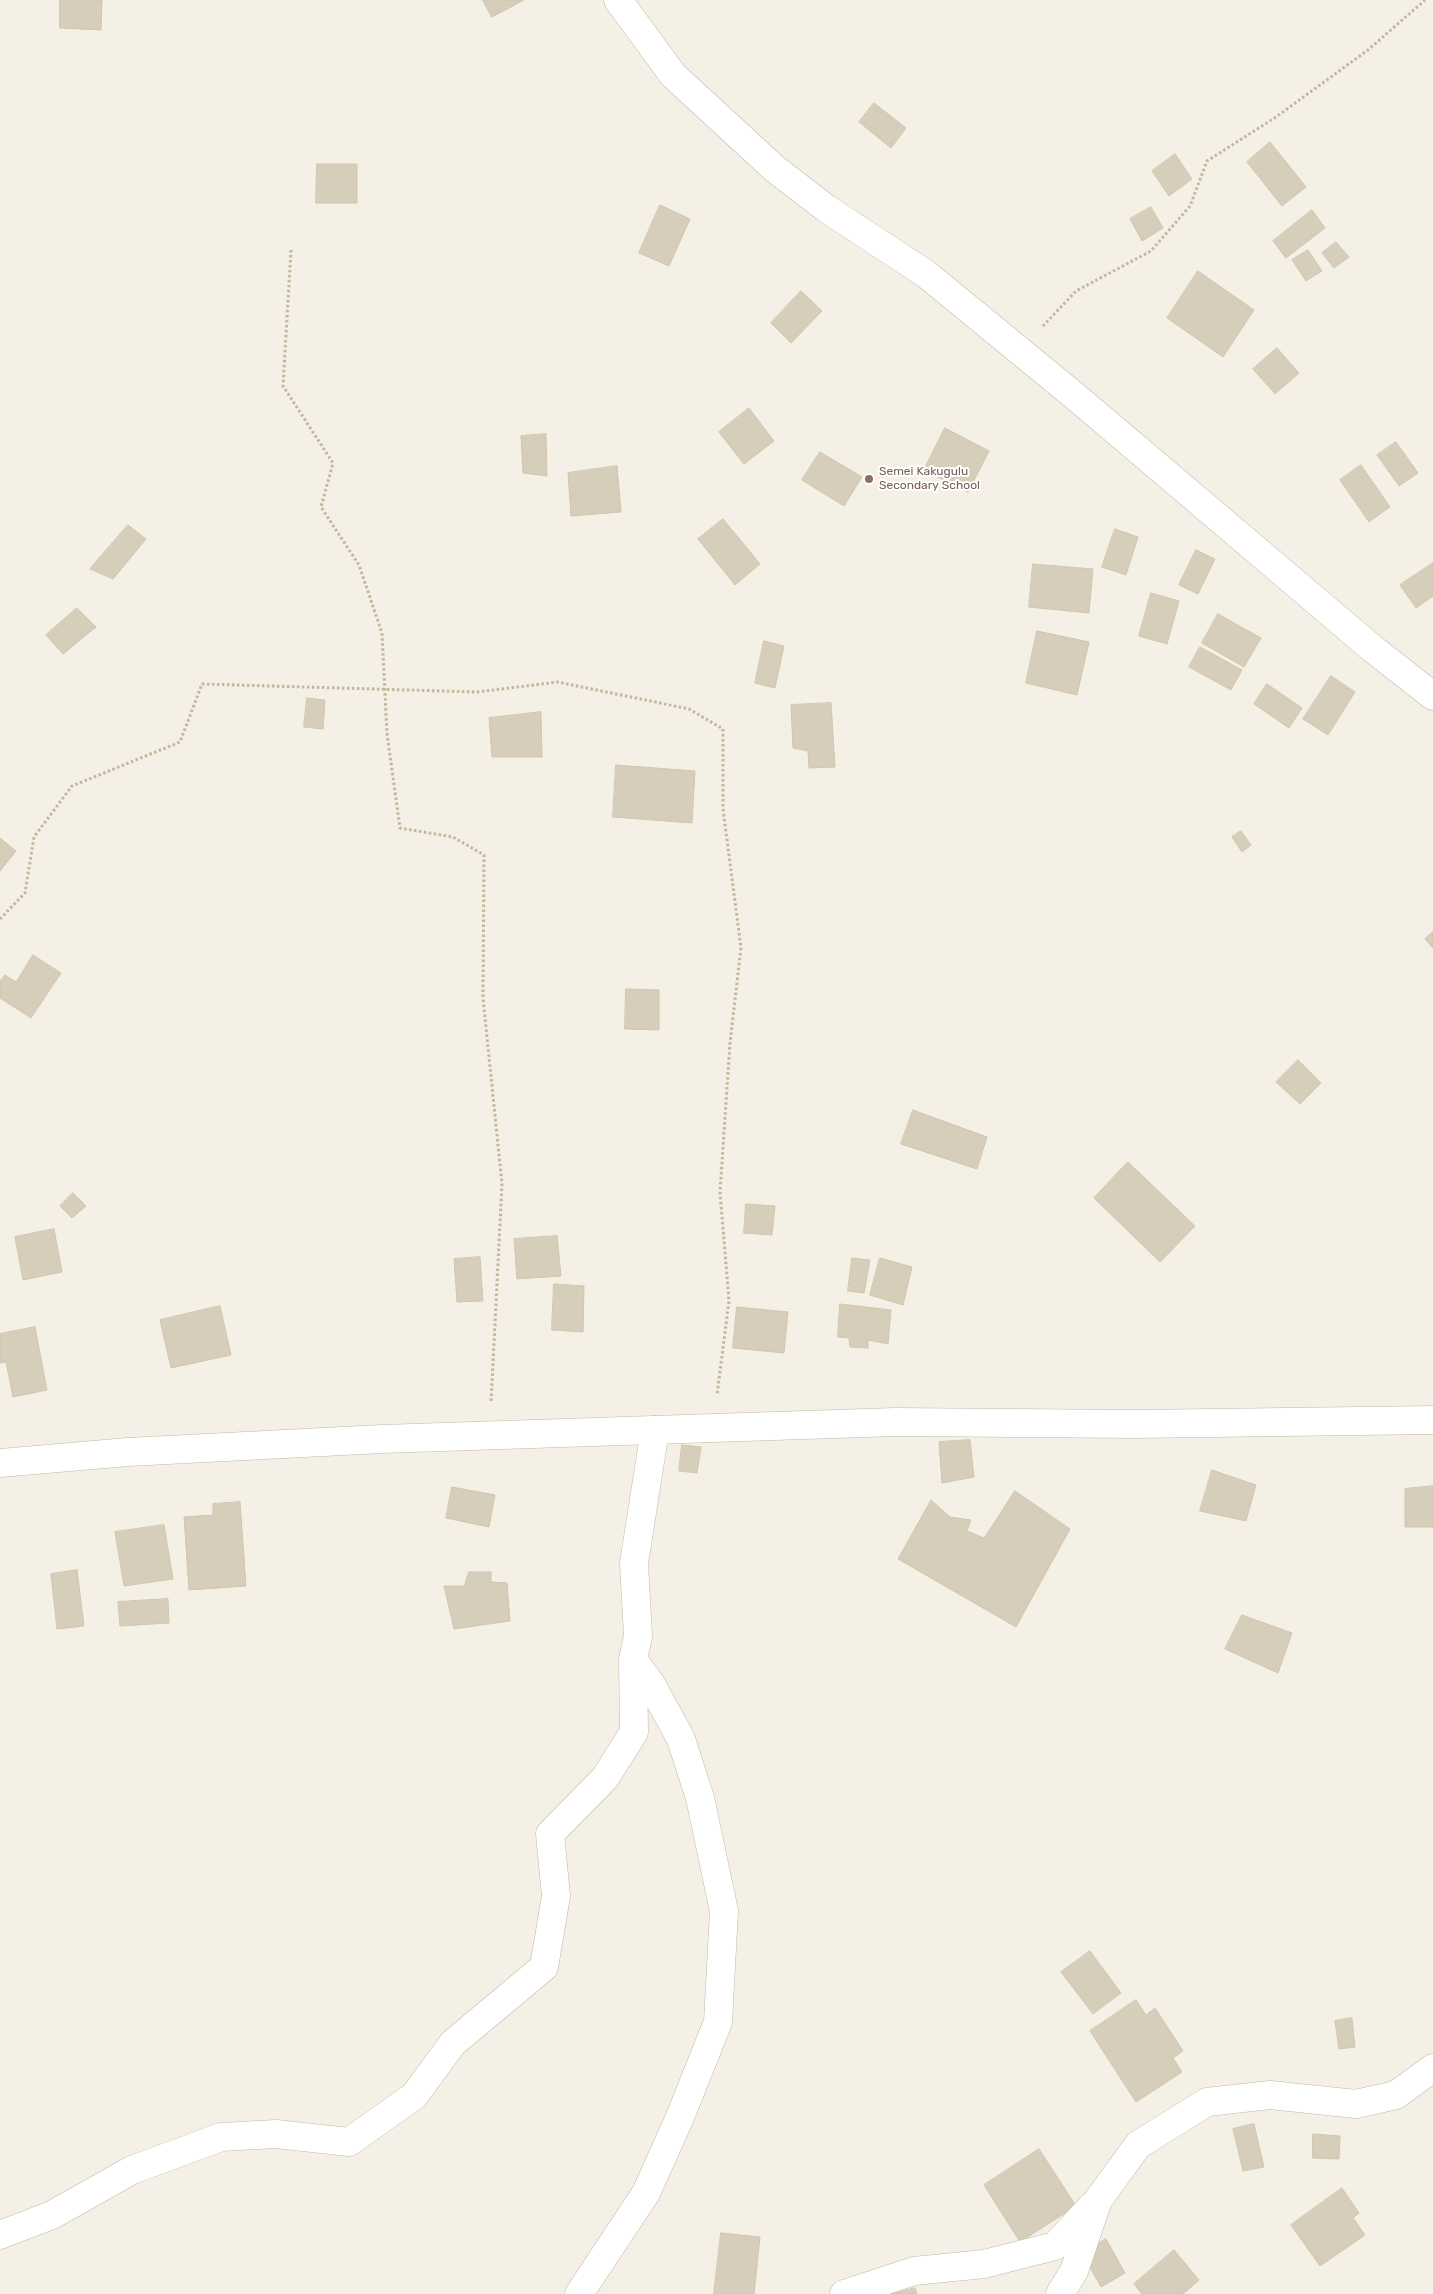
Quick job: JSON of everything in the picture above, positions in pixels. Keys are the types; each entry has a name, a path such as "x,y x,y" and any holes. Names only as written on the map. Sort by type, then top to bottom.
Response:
{"street":[{"path":"618,0 673,75 740,137 827,209 926,274 1020,350 1366,643 1433,696"},
{"path":"0,1463 128,1452 490,1436 895,1422 1136,1424 1433,1420"},
{"path":"0,2235 52,2215 132,2170 222,2137 276,2134 349,2142 414,2096 453,2043 544,1967 556,1896 550,1834 605,1778 634,1732 633,1660 638,1636 634,1563 655,1430"},
{"path":"579,2294 646,2193 680,2117 718,2022 724,1911 700,1798 681,1739 651,1684 633,1660"},
{"path":"844,2294 914,2271 984,2264 1055,2246 1098,2200 1138,2145 1207,2102 1270,2095 1356,2104 1396,2095 1433,2068"},
{"path":"1060,2294 1074,2271 1098,2200"}],"path":[{"path":"1020,350 1076,291 1151,250 1190,206 1207,161 1276,117 1368,50 1425,0"},
{"path":"291,250 283,386 333,463 321,507 359,565 382,633 387,734 400,828 453,837 484,855 483,998 502,1184 490,1436"},
{"path":"0,919 25,893 34,837 72,786 180,742 202,684 385,687 477,692 558,682 689,709 723,729 724,809 741,948 730,1043 720,1192 729,1301 713,1428"}],"building":[{"path":"60,0 102,0 101,30 60,28"},
{"path":"483,0 524,0 492,17"},
{"path":"874,103 906,128 891,148 859,122"},
{"path":"1270,142 1306,187 1282,206 1247,162"},
{"path":"1175,154 1192,179 1169,196 1152,171"},
{"path":"317,164 357,164 357,203 316,203"},
{"path":"660,205 690,219 669,266 639,253"},
{"path":"1151,207 1163,228 1142,241 1130,219"},
{"path":"1312,210 1325,228 1286,258 1273,241"},
{"path":"1336,242 1349,257 1334,268 1322,253"},
{"path":"1308,250 1322,271 1306,281 1292,260"},
{"path":"1198,271 1254,310 1223,357 1167,318"},
{"path":"801,291 822,311 791,343 771,323"},
{"path":"1277,348 1299,373 1275,394 1253,369"},
{"path":"749,408 774,441 744,464 719,432"},
{"path":"945,428 989,451 968,492 924,470"},
{"path":"546,434 547,476 523,473 521,436"},
{"path":"1396,442 1418,473 1399,486 1377,455"},
{"path":"820,452 862,477 844,506 802,480"},
{"path":"1361,465 1390,507 1369,522 1340,480"},
{"path":"617,466 621,512 571,516 568,473"},
{"path":"723,519 760,564 735,585 698,539"},
{"path":"128,525 146,539 113,579 90,569"},
{"path":"1115,529 1138,537 1126,575 1102,567"},
{"path":"1196,550 1215,559 1198,594 1179,585"},
{"path":"1433,563 1433,596 1416,608 1400,585"},
{"path":"1033,564 1093,569 1089,613 1029,607"},
{"path":"1151,593 1179,601 1167,644 1139,636"},
{"path":"77,608 96,627 63,654 46,635"},
{"path":"1218,614 1261,638 1244,667 1202,643"},
{"path":"1037,631 1089,642 1077,695 1026,683"},
{"path":"764,641 784,646 775,688 755,683"},
{"path":"1200,647 1242,670 1231,690 1189,667"},
{"path":"1331,676 1355,692 1328,735 1303,719"},
{"path":"1267,684 1302,708 1289,728 1254,704"},
{"path":"307,698 325,700 323,729 304,727"},
{"path":"831,703 835,767 809,768 808,751 793,748 791,705"},
{"path":"541,712 542,757 492,757 489,718"},
{"path":"616,765 695,771 692,823 613,817"},
{"path":"1241,831 1251,845 1242,852 1232,837"},
{"path":"0,838 16,851 0,871"},
{"path":"1433,932 1433,948 1425,939"},
{"path":"33,955 61,973 31,1018 0,998 0,981 5,975 16,982"},
{"path":"626,989 659,990 659,1030 625,1029"},
{"path":"1298,1060 1321,1083 1300,1104 1276,1082"},
{"path":"913,1110 987,1137 977,1169 901,1144"},
{"path":"1128,1162 1195,1226 1160,1262 1094,1198"},
{"path":"73,1193 86,1206 72,1218 60,1206"},
{"path":"746,1204 775,1206 772,1235 744,1233"},
{"path":"54,1229 62,1272 23,1280 15,1237"},
{"path":"557,1236 561,1276 517,1279 514,1239"},
{"path":"480,1257 483,1301 457,1302 454,1259"},
{"path":"852,1258 870,1260 864,1293 848,1291"},
{"path":"880,1258 912,1267 903,1305 870,1295"},
{"path":"554,1284 584,1286 583,1332 552,1330"},
{"path":"840,1304 891,1310 888,1344 868,1340 868,1348 850,1347 849,1338 838,1337"},
{"path":"220,1306 231,1355 171,1368 160,1320"},
{"path":"737,1307 788,1312 784,1353 733,1348"},
{"path":"35,1327 47,1390 13,1397 6,1362 0,1363 0,1334"},
{"path":"970,1440 974,1477 942,1483 939,1442"},
{"path":"682,1445 701,1447 697,1473 679,1471"},
{"path":"1212,1470 1256,1485 1246,1521 1200,1511"},
{"path":"1433,1486 1433,1527 1405,1527 1405,1489"},
{"path":"452,1487 495,1495 489,1527 446,1518"},
{"path":"1015,1491 1070,1529 1016,1627 898,1559 931,1500 950,1517 971,1520 967,1531 984,1538"},
{"path":"240,1502 246,1586 189,1590 184,1517 213,1515 213,1504"},
{"path":"164,1525 173,1579 124,1586 115,1532"},
{"path":"77,1570 84,1626 57,1629 51,1574"},
{"path":"469,1572 491,1572 491,1582 507,1583 510,1621 454,1629 444,1586 464,1586"},
{"path":"168,1599 169,1623 120,1626 118,1602"},
{"path":"1242,1615 1292,1633 1278,1673 1225,1649"},
{"path":"1090,1951 1121,1993 1093,2014 1061,1972"},
{"path":"1136,2000 1146,2015 1155,2008 1183,2051 1173,2058 1182,2072 1136,2102 1090,2031"},
{"path":"1352,2018 1355,2047 1339,2049 1335,2021"},
{"path":"1254,2124 1264,2167 1243,2171 1233,2129"},
{"path":"1313,2134 1340,2136 1339,2159 1313,2158"},
{"path":"1039,2149 1076,2206 1020,2242 984,2185"},
{"path":"1342,2188 1359,2213 1353,2218 1365,2235 1320,2266 1291,2225"},
{"path":"721,2233 760,2237 754,2294 714,2294"},
{"path":"1106,2239 1125,2273 1101,2287 1082,2253"},
{"path":"1174,2250 1199,2280 1183,2294 1142,2294 1134,2284"},
{"path":"915,2288 917,2294 892,2294"}],"place":[{"name":"Semei Kakugulu Secondary School","path":"869,479"}]}
